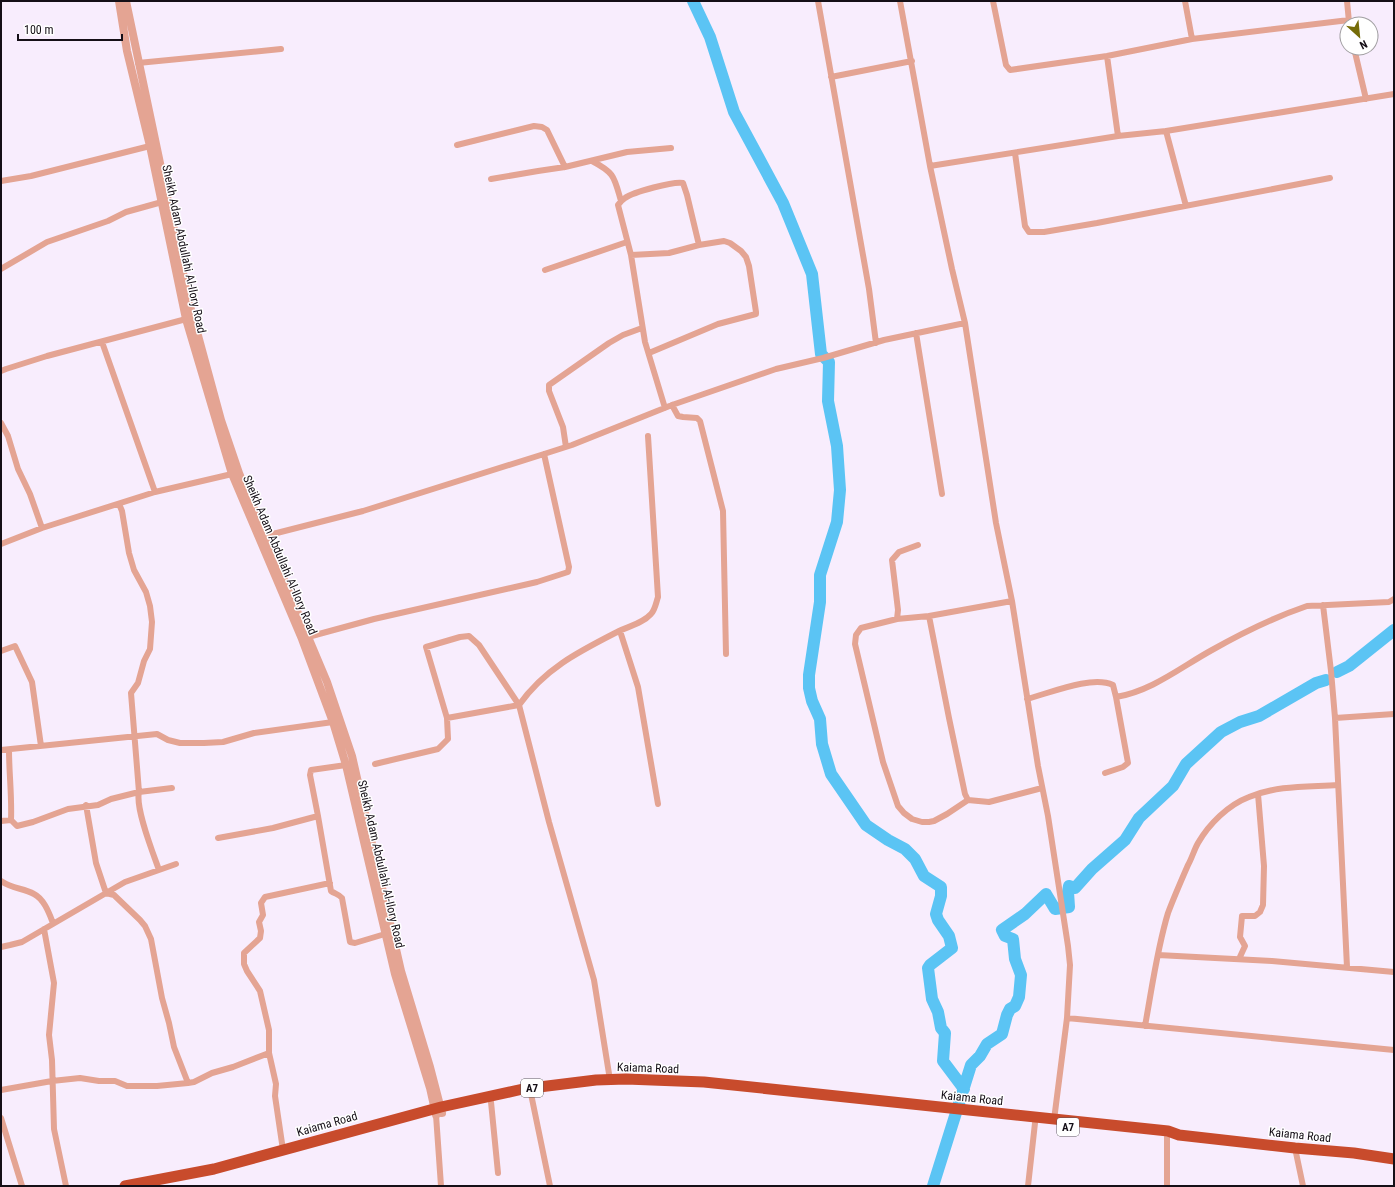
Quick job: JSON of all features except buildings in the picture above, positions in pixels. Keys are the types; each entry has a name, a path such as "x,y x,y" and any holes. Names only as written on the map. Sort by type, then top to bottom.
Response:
{"highway":[{"name":"Kaiama Road","path":"125,1186 188,1175 523,1089 572,1082 610,1080 704,1082 1131,1134 1167,1137 1179,1135"},
{"name":"Kaiama Road","path":"161,1186 231,1170 438,1111 562,1089 600,1086 703,1088 953,1112 1054,1120 1168,1131 1179,1135 1354,1153 1394,1159"}],"street":[{"name":"Sheikh Adam Abdullahi Al-Ilory Road","path":"119,1 127,51 189,318 232,474 302,640 333,722 346,765 395,974 438,1111"},
{"name":"Sheikh Adam Abdullahi Al-Ilory Road","path":"126,1 138,63 157,144 189,318 239,473 327,682 352,756 401,971 430,1067 438,1111"},
{"path":"818,1 869,289 876,343"},
{"path":"900,1 930,166 965,323 996,523 1012,601 1027,699 1060,889 1068,946 1070,965 1066,1018 1054,1120"},
{"path":"992,1 1006,65 1010,70 1107,56 1192,39 1339,23"},
{"path":"1185,1 1192,39"},
{"path":"1347,1 1348,16"},
{"path":"138,63 281,49"},
{"path":"1107,56 1118,136"},
{"path":"1356,56 1366,99"},
{"path":"831,76 912,61"},
{"path":"930,166 1118,136 1166,131 1394,94"},
{"path":"457,145 534,126 542,127 546,130 565,167"},
{"path":"1166,131 1186,206"},
{"path":"1,181 31,176 150,146"},
{"path":"491,179 565,167 627,152 671,148"},
{"path":"1015,153 1025,226 1029,232 1044,232 1097,223 1330,178"},
{"path":"592,161 610,171 614,177 621,201"},
{"path":"665,408 645,342 631,255 618,205 627,197 639,191 674,183 683,183 699,245"},
{"path":"1,269 47,242 108,222 126,212 162,202"},
{"path":"631,255 669,253 699,245 724,241 735,246 746,257 749,266 756,314 718,324 649,353"},
{"path":"545,270 627,242"},
{"path":"1,372 6,368 39,358 189,318"},
{"path":"265,536 363,511 566,447 672,405 776,369 831,356 916,332 965,323"},
{"path":"566,447 563,427 549,391 549,385 608,343 623,335 642,328"},
{"path":"916,332 942,494"},
{"path":"102,342 155,492"},
{"path":"672,405 678,416 697,418 700,421 723,511 726,654"},
{"path":"1,423 8,436 18,469 30,494 42,528"},
{"path":"447,718 519,705 533,688 554,668 620,631 645,620 653,613 658,597 648,436"},
{"path":"308,637 537,582 568,572 569,567 544,454"},
{"path":"1,544 42,528 155,492 232,474"},
{"path":"118,504 122,511 129,553 134,570 146,592 152,622 150,648 144,661 138,683 131,693 139,802 153,855 159,870"},
{"path":"897,619 898,610 892,560 899,552 918,545"},
{"path":"1116,697 1136,693 1214,649 1270,621 1307,606 1389,602 1394,599"},
{"path":"1012,601 929,616 897,619 861,628 856,635 855,644 883,762 898,806 904,813 912,819 922,822 934,821 968,800 989,802 1042,788"},
{"path":"1323,605 1335,718 1347,967"},
{"path":"929,616 965,794 968,800"},
{"path":"620,631 639,693 658,804"},
{"path":"375,764 438,749 448,739 447,718 426,647 460,637 469,636 479,645 519,705 549,822 594,980 610,1080"},
{"path":"1,651 14,646 32,682 41,746"},
{"path":"1027,699 1080,684 1108,682 1114,685 1128,763 1123,767 1105,773"},
{"path":"1335,718 1394,714"},
{"path":"1,750 157,734 168,740 180,743 223,742 254,733 333,722"},
{"path":"9,750 12,808 11,820 17,826 33,822 68,809 98,804 139,792 172,788"},
{"path":"346,765 311,770 310,775 331,891 342,898 350,942 355,943 385,934"},
{"path":"1145,1026 1158,955 1168,913 1199,842 1214,822 1231,807 1249,796 1272,790 1299,786 1338,784"},
{"path":"1239,959 1245,946 1240,937 1242,916 1255,916 1260,912 1262,905 1264,866 1258,794"},
{"path":"86,805 96,862 106,893"},
{"path":"218,838 273,828 318,816"},
{"path":"1,821 11,820"},
{"path":"1,947 22,942 53,922 125,882 176,864"},
{"path":"1,881 7,886 34,894 48,910 53,922"},
{"path":"283,1150 275,1096 276,1084 269,1053 269,1030 260,990 247,971 244,964 244,953 260,938 261,931 259,922 262,915 262,900 265,897 330,883"},
{"path":"106,893 114,895 140,920 145,926 151,939 174,1047 188,1083"},
{"path":"44,929 54,983 49,1035 52,1060 54,1128 66,1186"},
{"path":"1158,955 1239,959 1394,972"},
{"path":"1066,1018 1394,1050"},
{"path":"1,1090 52,1081 80,1078 99,1081 115,1081 127,1086 157,1086 188,1083 269,1053"},
{"path":"531,1094 550,1186"},
{"path":"491,1102 498,1173"},
{"path":"438,1111 441,1186"},
{"path":"1,1118 22,1186"},
{"path":"1028,1186 1035,1123"},
{"path":"1167,1137 1167,1186"},
{"path":"1295,1148 1303,1186"}],"waterway":[{"path":"693,1 710,37 734,112 783,203 812,274 821,354 829,362 828,401 837,446 840,490 837,522 820,575 820,602 809,675 809,688 812,701 820,719 822,744 831,774 866,825 888,840 905,849 915,859 924,876 941,887 941,896 936,914 938,920 949,936 952,948 928,968 932,999 938,1012 941,1028 945,1033 943,1061 964,1089"},
{"path":"1337,672 1349,666 1394,630"},
{"path":"933,1186 971,1065 980,1056 987,1044 1002,1034 1007,1015 1010,1009 1015,1006 1019,997 1021,975 1015,959 1013,939 1005,936 1002,930 1025,914 1046,894 1055,909 1069,907 1069,886 1075,888 1092,869 1125,840 1139,818 1173,786 1186,764 1221,732 1240,722 1259,716 1316,683 1326,680"}]}
